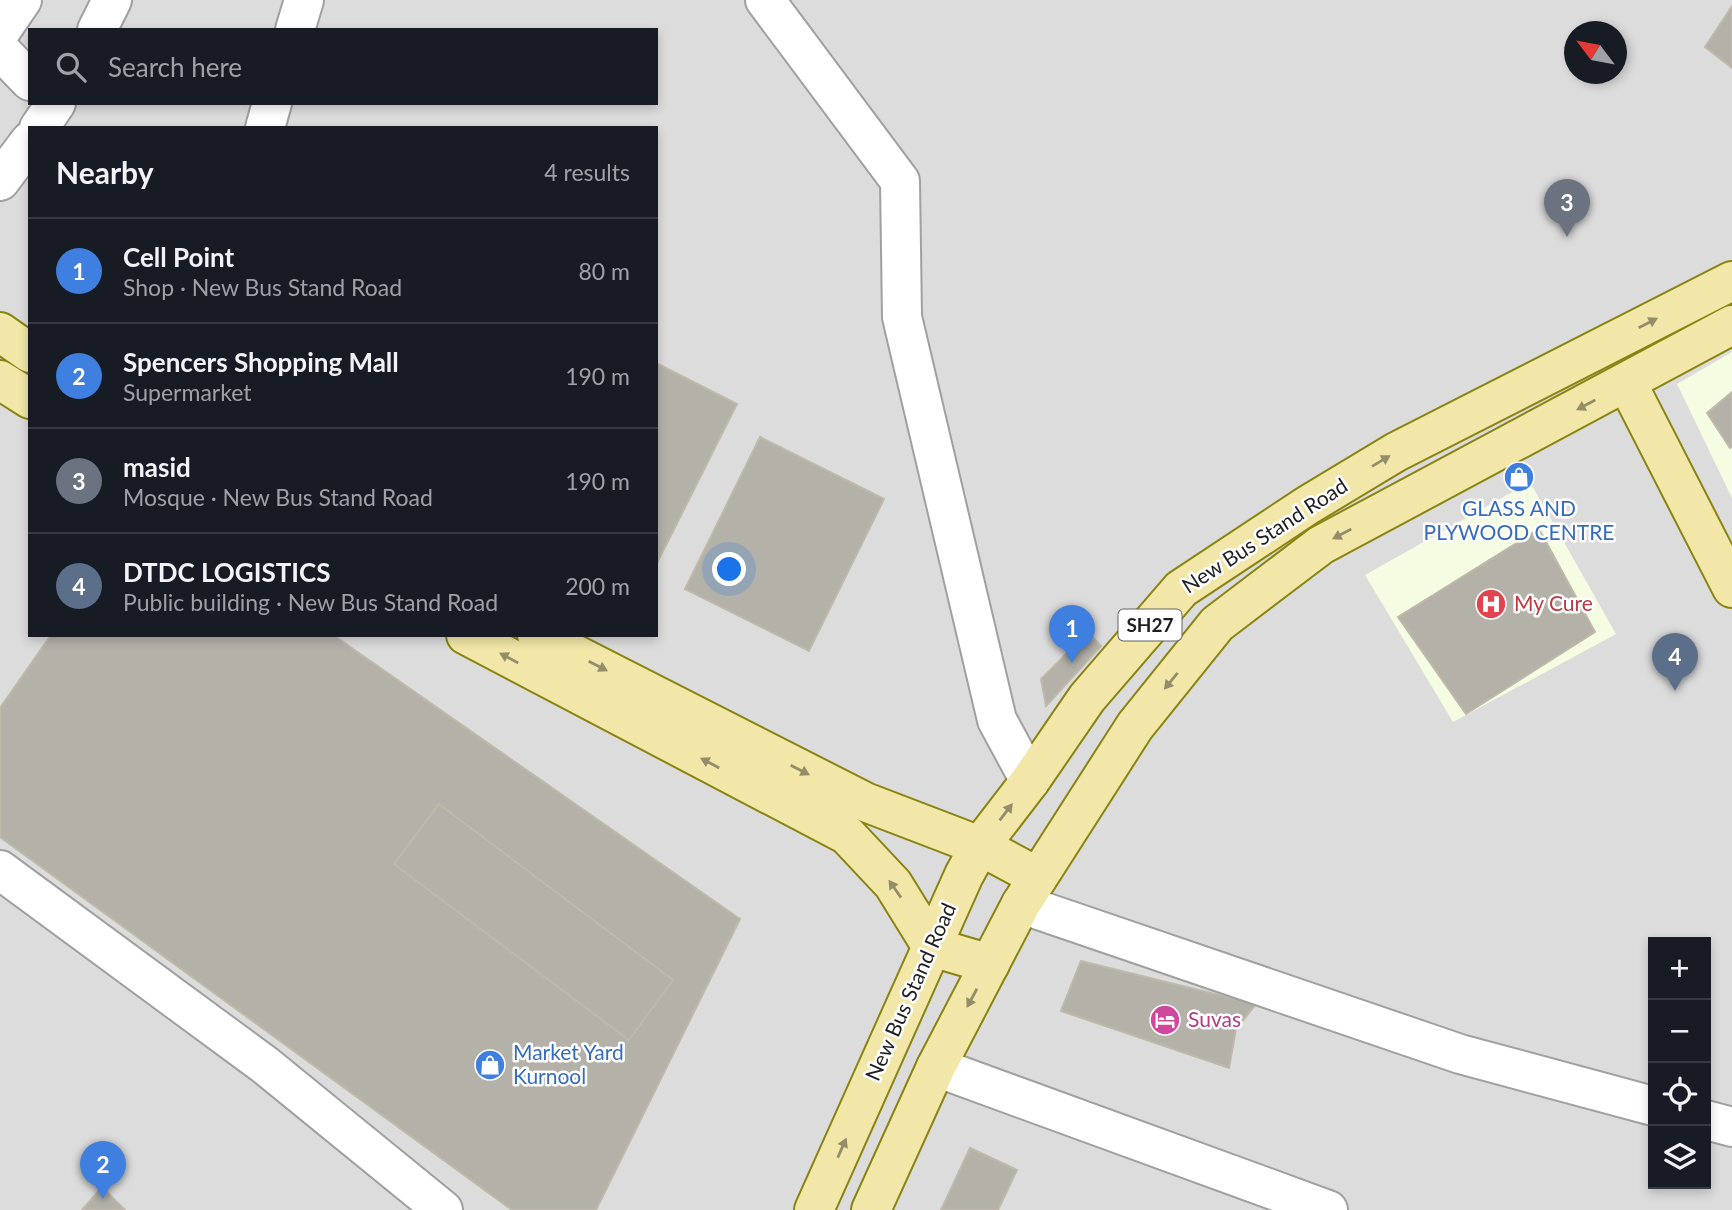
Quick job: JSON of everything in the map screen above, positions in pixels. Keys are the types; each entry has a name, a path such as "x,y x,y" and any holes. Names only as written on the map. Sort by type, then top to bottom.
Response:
{"main road":[{"name":"New Bus Stand Road","path":"814,1210 964,875 980,846 1030,781 1087,698 1181,589 1308,505 1396,452 1732,281"},
{"name":"New Bus Stand Road","path":"871,1210 936,1067 1030,890 1135,726 1217,624 1321,545 1732,325"},
{"path":"0,332 28,352"},
{"path":"0,380 28,398"},
{"path":"1627,383 1732,588"},
{"path":"470,637 846,835 893,884 932,947 990,964"},
{"path":"541,637 865,802 980,846 1030,890"}],"street":[{"path":"0,32 22,0"},
{"path":"98,28 112,0"},
{"path":"296,28 304,0"},
{"path":"765,0 900,181 902,317 997,720 1030,781"},
{"path":"0,50 28,83"},
{"path":"266,126 271,105"},
{"path":"0,181 28,144"},
{"path":"1614,341 1627,383"},
{"path":"0,870 265,1065 443,1210"},
{"path":"1030,890 1460,1054 1648,1105"},
{"path":"936,1067 1267,1200 1328,1210"},
{"path":"1711,1121 1732,1127"}],"shaded area":[{"path":"0,0 1732,0 1732,1210 0,1210"},
{"path":"1732,352 1732,498 1677,384"},
{"name":"My Cure","path":"1530,482 1616,634 1453,722 1365,575"}],"building":[{"path":"1732,6 1732,68 1705,47"},
{"path":"658,364 737,404 658,561"},
{"path":"1732,392 1732,447 1730,448 1707,413"},
{"path":"760,437 884,499 809,651 685,589"},
{"path":"1539,529 1595,632 1466,714 1398,617"},
{"path":"1088,632 1101,646 1046,706 1041,679"},
{"name":"Market Yard Kurnool","path":"50,637 336,637 740,919 596,1210 512,1210 0,837 0,708"},
{"path":"439,804 673,980 629,1040 394,864"},
{"name":"Suvas","path":"1081,961 1256,1004 1236,1029 1229,1068 1061,1011"},
{"path":"970,1148 1017,1170 998,1210 941,1210"},
{"path":"102,1187 125,1210 82,1210"}],"place":[{"name":"masid","path":"1567,237"},
{"name":"GLASS AND PLYWOOD CENTRE","path":"1519,477"},
{"name":"My Cure","path":"1491,604"},
{"name":"Cell Point","path":"1072,663"},
{"name":"DTDC LOGISTICS","path":"1675,691"},
{"name":"Suvas","path":"1165,1020"},
{"name":"Market Yard Kurnool","path":"490,1065"},
{"name":"Spencers Shopping Mall","path":"103,1199"}]}
